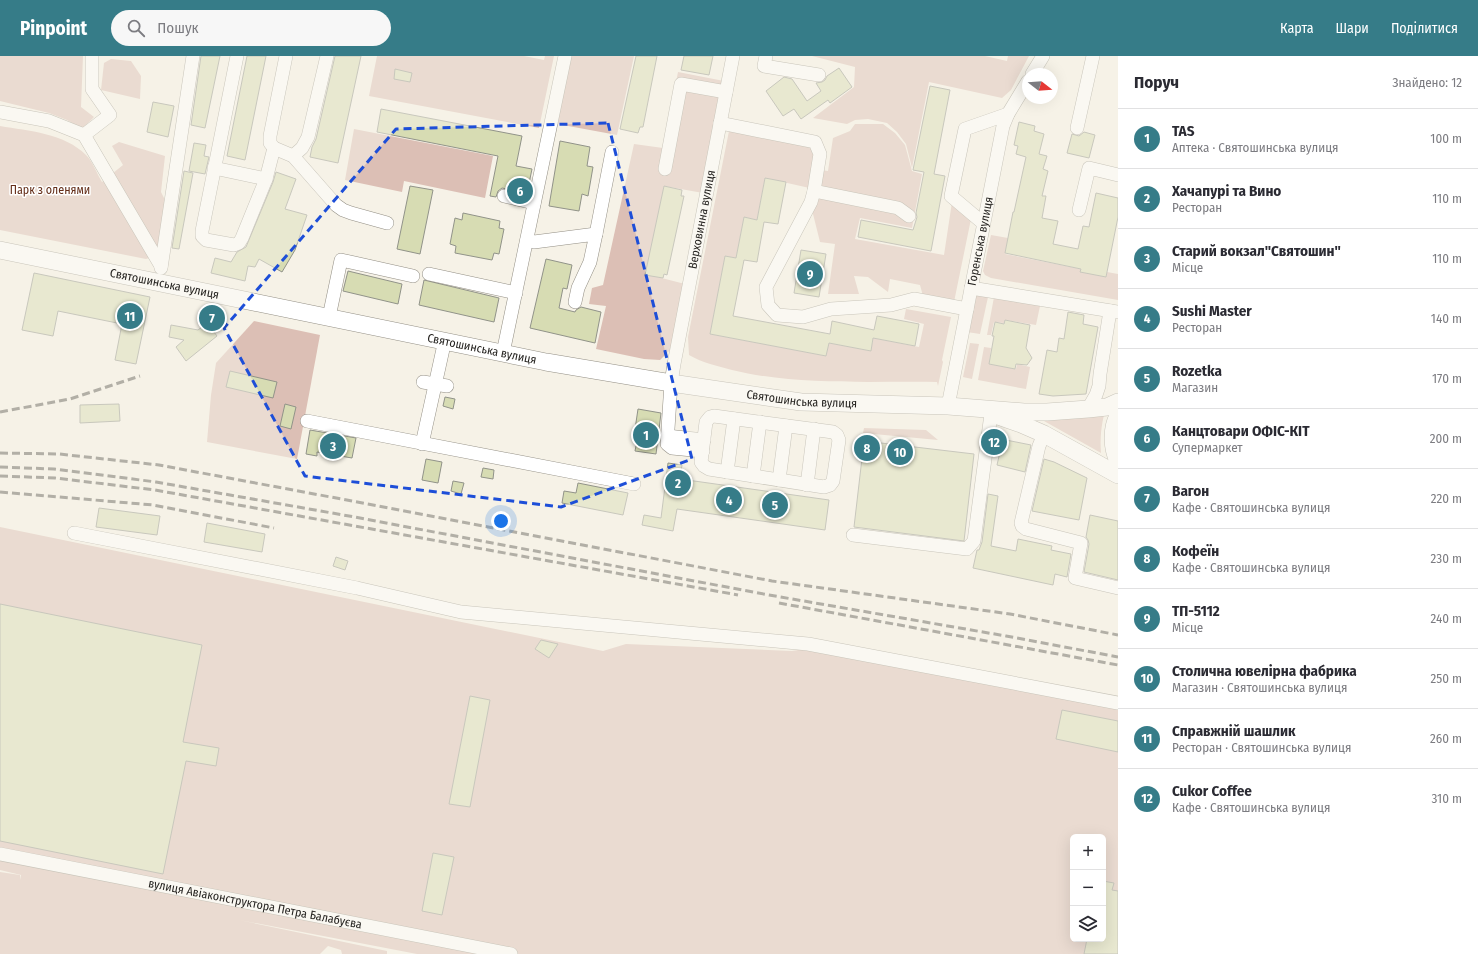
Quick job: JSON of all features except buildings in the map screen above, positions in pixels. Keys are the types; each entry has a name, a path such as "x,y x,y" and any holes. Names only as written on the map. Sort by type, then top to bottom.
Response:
{"main road":[{"name":"Святошинська вулиця","path":"0,250 160,274 329,316 546,362 670,383 801,402 948,406 1024,412 1088,409 1107,406 1118,407"},
{"path":"1118,407 1113,435 1113,445 1118,461"},
{"name":"Святошинська вулиця","path":"969,408 1021,424 1044,434 1118,475"}],"street":[{"path":"84,135 110,115 92,89 92,56"},
{"path":"160,274 193,56"},
{"path":"237,56 202,231 202,236 206,240 234,245 239,243 249,224 266,179 274,148"},
{"path":"286,56 270,136 270,143 274,148 293,156 340,207 351,213 387,223"},
{"path":"293,156 302,148 308,137 327,56"},
{"path":"503,353 565,56"},
{"name":"Верховинна вулиця","path":"703,445 672,448 667,444 670,383 733,56"},
{"path":"766,56 764,66 819,75"},
{"path":"1036,68 1043,56"},
{"path":"1077,128 1093,56"},
{"path":"665,169 681,84 726,92"},
{"name":"Горенська вулиця","path":"948,406 1003,126 1008,114 1022,91"},
{"path":"0,112 50,121 84,135 160,274"},
{"path":"983,224 951,196 964,129 1008,114"},
{"path":"720,123 815,142 820,154 814,191 810,202 766,287 768,305 777,314 803,317 831,309 891,305 914,299 967,309"},
{"path":"575,302 578,288 590,262 612,152"},
{"path":"214,168 266,179"},
{"path":"1079,210 1089,168 1118,175"},
{"path":"814,191 898,208 909,216"},
{"path":"504,196 534,203"},
{"path":"526,240 534,242 596,234"},
{"path":"329,316 341,260 413,276"},
{"path":"429,274 516,293"},
{"path":"971,288 1114,311 1100,374 1099,386 1088,409"},
{"path":"422,444 445,340"},
{"path":"1099,386 1118,407"},
{"path":"853,535 967,549 974,541 991,414"},
{"path":"714,416 760,422 833,432 837,435 839,440 833,481 830,486 824,487 807,485 709,469 701,462 706,422 710,417 714,416"},
{"path":"727,472 734,419"},
{"path":"307,421 634,484"},
{"path":"753,476 760,422"},
{"path":"779,480 786,426"},
{"path":"807,485 814,429"},
{"path":"1044,434 1039,446 1021,523 1022,526 1026,529 1081,543 1075,578 1118,588"},
{"path":"74,533 357,588 461,612 808,644 1118,703"},
{"name":"вулиця Авіаконструктора Петра Балабуєва","path":"0,854 511,954"}],"highlighted area":[{"path":"608,123 692,459 561,507 305,476 224,328 396,129"}],"green space":[{"path":"0,56 83,56 81,107 94,117 82,129 67,120 49,113 0,101"},
{"path":"377,56 524,56 544,60 545,56 554,56 539,128 369,96"},
{"path":"567,56 634,56 617,135 552,123"},
{"path":"812,56 985,56 1007,61 1008,56 1029,56 1011,90 1002,98 929,82 912,168 906,144 897,132 887,123 868,119 855,120 847,124 813,118 854,87 855,67"},
{"path":"111,59 131,61 141,76 140,99 101,90 104,63"},
{"path":"678,72 724,81 703,193 664,186 646,274 685,284 672,348 660,360 644,359 596,349 606,306 589,304 592,288 603,285 634,144 663,148"},
{"path":"855,124 883,124 895,133 905,145 912,171 922,174 912,228 860,218 855,239 944,255 952,202 971,219 954,302 923,296 920,285 890,279 888,292 868,277 854,276 859,294 828,294 835,244 820,242 812,210 821,170 828,171 833,138 850,131"},
{"name":"Парк з оленями","path":"0,126 46,134 67,142 86,155 102,182 123,165 112,146 119,142 165,156 161,192 167,204 157,251 152,257 146,259 0,230"},
{"path":"730,126 815,142 814,189 765,178 757,220 744,217 736,258 725,256 710,334 826,356 829,343 871,351 873,338 919,347 924,324 904,319 906,309 951,317 938,386 937,382 808,381 757,375 715,366 689,355 688,337"},
{"path":"354,129 493,156 485,198 404,181 402,192 345,180"},
{"path":"991,235 1008,238 1005,254 1081,269 1081,272 1106,277 1107,272 1118,274 1118,300 991,278 985,275 983,271"},
{"path":"976,294 988,297 980,334 967,332"},
{"path":"994,297 1040,306 1036,325 1005,320 1004,323 994,322 991,335 987,335"},
{"path":"254,321 320,335 297,459 207,442 211,395 216,363"},
{"path":"970,343 979,344 972,379 963,377"},
{"path":"984,347 991,348 989,364 1016,369 1017,364 1030,367 1026,389 978,380"},
{"path":"1105,411 1101,432 1101,453 1044,421"},
{"path":"864,428 926,430 938,440 863,433"},
{"path":"0,527 603,651 626,644 792,651 810,648 1118,705 1118,954 417,954 239,920 387,951 387,954 342,954 341,950 328,946 320,954 0,954 0,872 20,875 20,880 21,875 0,870"}],"railway":[{"path":"0,412 70,399 140,376"},
{"path":"0,453 59,454 159,465 772,581 1010,614 1118,635"},
{"path":"0,467 54,469 156,482 349,516 769,595 1118,657"},
{"path":"0,476 55,478 155,490 738,595"},
{"path":"0,492 153,505 274,528"},
{"path":"779,603 1118,665"}],"place":[{"name":"Канцтовари ОФІС-КІТ","path":"520,191"},
{"name":"ТП-5112","path":"810,274"},
{"name":"Справжній шашлик","path":"130,316"},
{"name":"Вагон","path":"212,318"},
{"name":"TAS","path":"646,435"},
{"name":"Cukor Coffee","path":"994,442"},
{"name":"Старий вокзал\"Святошин\"","path":"333,446"},
{"name":"Кофеїн","path":"867,448"},
{"name":"Столична ювелірна фабрика","path":"900,452"},
{"name":"Хачапурі та Вино","path":"678,483"},
{"name":"Sushi Master","path":"729,500"},
{"name":"Rozetka","path":"775,505"}]}
